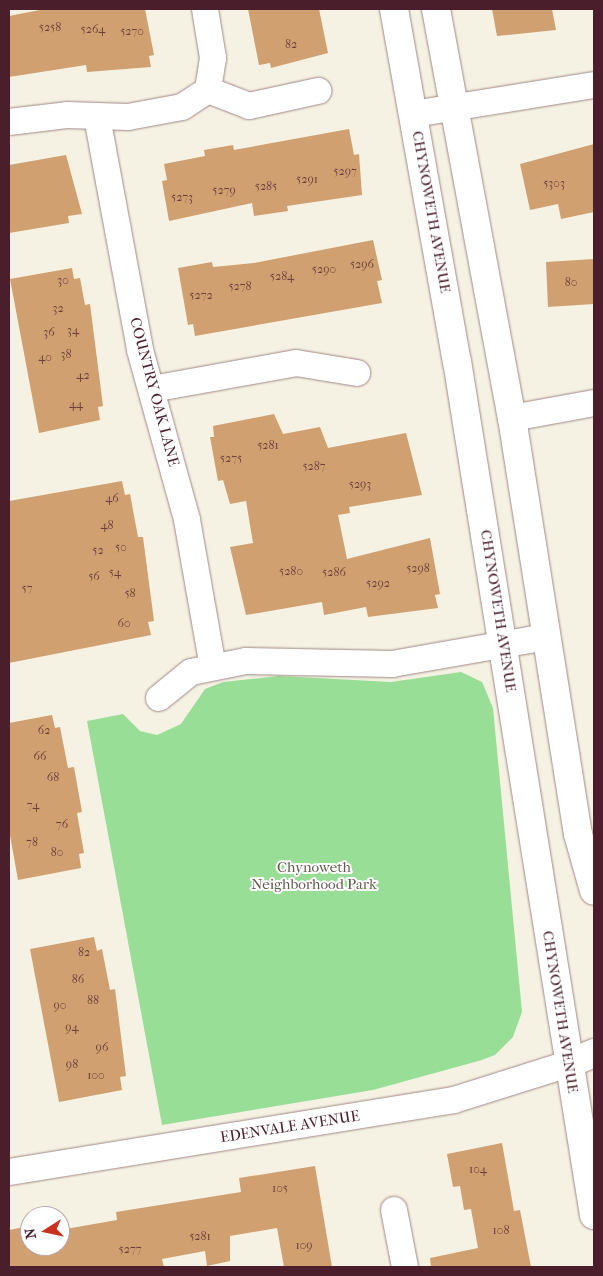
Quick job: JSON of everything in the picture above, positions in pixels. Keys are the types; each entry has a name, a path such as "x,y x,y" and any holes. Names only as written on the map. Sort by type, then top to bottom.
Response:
{"street":[{"path":"9,122 128,117 182,107 208,90 213,58 205,9"},
{"name":"CHYNOWETH AVENUE","path":"394,9 503,645 568,1064 594,1216"},
{"path":"436,9 512,418 578,834 594,890"},
{"path":"413,114 594,85"},
{"path":"208,90 249,106 318,92"},
{"name":"COUNTRY OAK LANE","path":"97,117 140,350 187,520 213,667"},
{"path":"152,389 296,363 357,373"},
{"path":"512,418 594,403"},
{"path":"159,698 191,672 213,667 272,659 392,664 546,637"},
{"path":"568,1064 594,1053"},
{"name":"EDENVALE AVENUE","path":"9,1172 454,1100 568,1064"},
{"path":"394,1210 405,1267"}],"green space":[{"name":"Chynoweth Neighborhood Park","path":"461,672 482,682 493,708 522,1012 513,1037 495,1055 482,1060 373,1090 162,1125 87,721 123,714 140,731 157,735 181,724 205,689 223,682 279,676 391,682"}],"building":[{"path":"45,9 145,9 154,55 149,56 151,67 87,72 86,65 9,77 9,16"},
{"path":"248,9 319,9 328,53 271,68 270,63 259,65"},
{"path":"492,9 552,9 556,30 497,36"},
{"path":"349,129 354,155 359,154 362,195 287,206 288,211 254,216 252,203 169,221 162,181 167,180 164,164 205,156 204,150 233,145 234,150"},
{"path":"594,144 594,212 561,219 558,204 530,210 520,164"},
{"path":"66,155 82,214 68,216 69,223 9,233 9,165"},
{"path":"373,240 382,280 377,281 382,303 195,336 193,324 188,325 178,268 212,262 213,267 254,263"},
{"path":"594,259 594,304 548,307 546,262"},
{"path":"72,268 74,279 80,278 85,305 90,304 103,406 98,407 100,420 39,433 10,279"},
{"path":"274,414 283,434 320,427 328,448 406,433 422,495 349,507 350,513 338,515 347,559 430,538 440,594 435,595 438,608 368,617 366,607 324,615 322,602 246,615 230,547 253,543 246,501 230,504 223,480 218,481 210,437 214,437 213,426"},
{"path":"122,481 125,495 130,494 138,537 143,537 154,621 148,622 151,635 9,663 9,501"},
{"path":"52,715 55,728 60,727 68,768 74,767 82,812 77,813 84,853 79,854 81,868 18,880 9,830 9,723"},
{"path":"94,937 97,951 102,949 110,990 115,989 126,1076 120,1077 122,1090 59,1102 30,949"},
{"path":"502,1143 514,1211 520,1210 531,1267 431,1267 430,1258 478,1248 471,1209 464,1210 460,1186 453,1187 447,1154"},
{"path":"315,1166 332,1267 284,1267 277,1228 230,1236 230,1261 207,1266 205,1251 162,1259 164,1267 9,1267 9,1230 20,1228 20,1256 70,1256 70,1228 117,1220 116,1212 241,1192 239,1178"}]}
